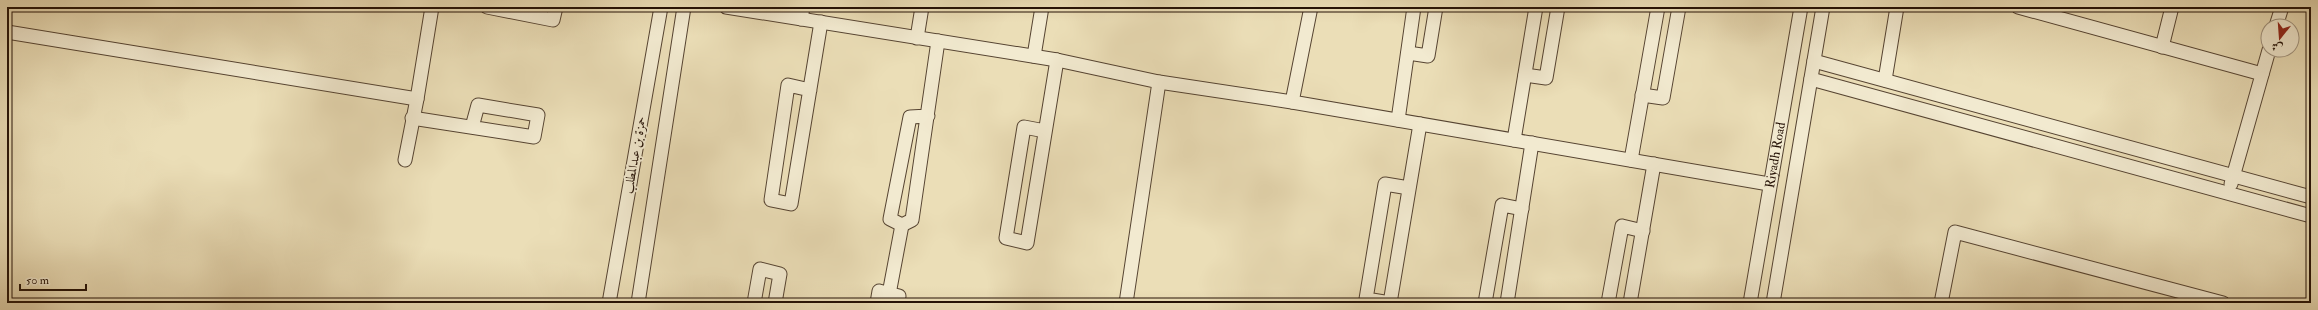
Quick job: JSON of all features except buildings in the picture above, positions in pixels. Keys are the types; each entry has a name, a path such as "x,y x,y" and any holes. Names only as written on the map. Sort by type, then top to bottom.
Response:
{"street":[{"path":"405,160 412,118 417,99 432,7"},
{"path":"491,7 553,20 556,7"},
{"name":"حمزة بن عبدالمطلب","path":"609,303 661,7"},
{"name":"حمزة بن عبدالمطلب","path":"638,303 684,7"},
{"path":"726,7 802,13 821,22 1057,60 1159,82 1292,102 1769,184"},
{"path":"917,38 922,7"},
{"path":"1034,56 1042,7"},
{"path":"1292,102 1310,7"},
{"path":"1398,120 1414,7"},
{"path":"1408,53 1428,56 1436,7"},
{"path":"1514,140 1536,7"},
{"path":"1525,74 1546,78 1558,7"},
{"path":"1631,160 1658,7"},
{"path":"1642,95 1663,98 1679,7"},
{"name":"Riyadh Road","path":"1750,303 1769,184 1801,7"},
{"path":"1773,303 1823,7"},
{"path":"1884,80 1897,7"},
{"path":"2018,7 2262,74"},
{"path":"2162,47 2172,7"},
{"path":"2279,18 2282,7"},
{"path":"810,90 788,85 770,200 791,204 810,90 821,22"},
{"path":"7,32 417,99"},
{"path":"902,225 912,220 938,41"},
{"path":"2229,194 2267,58"},
{"path":"1046,131 1024,127 1006,238 1027,243 1046,131 1057,60"},
{"path":"1814,61 2311,197"},
{"path":"1811,79 2311,216"},
{"path":"1126,303 1159,82"},
{"path":"412,118 534,137 538,115 478,105 472,127"},
{"path":"902,225 890,219 910,117 928,116"},
{"path":"1409,188 1384,184 1366,298 1390,303 1420,124"},
{"path":"1507,303 1532,143"},
{"path":"1630,303 1654,164"},
{"path":"1485,303 1502,205 1522,209"},
{"path":"877,303 879,292 894,298 902,225"},
{"path":"1608,303 1622,226 1643,231"},
{"path":"1941,303 1955,232 2224,303"},
{"path":"754,303 760,269 780,274 775,303"}]}
